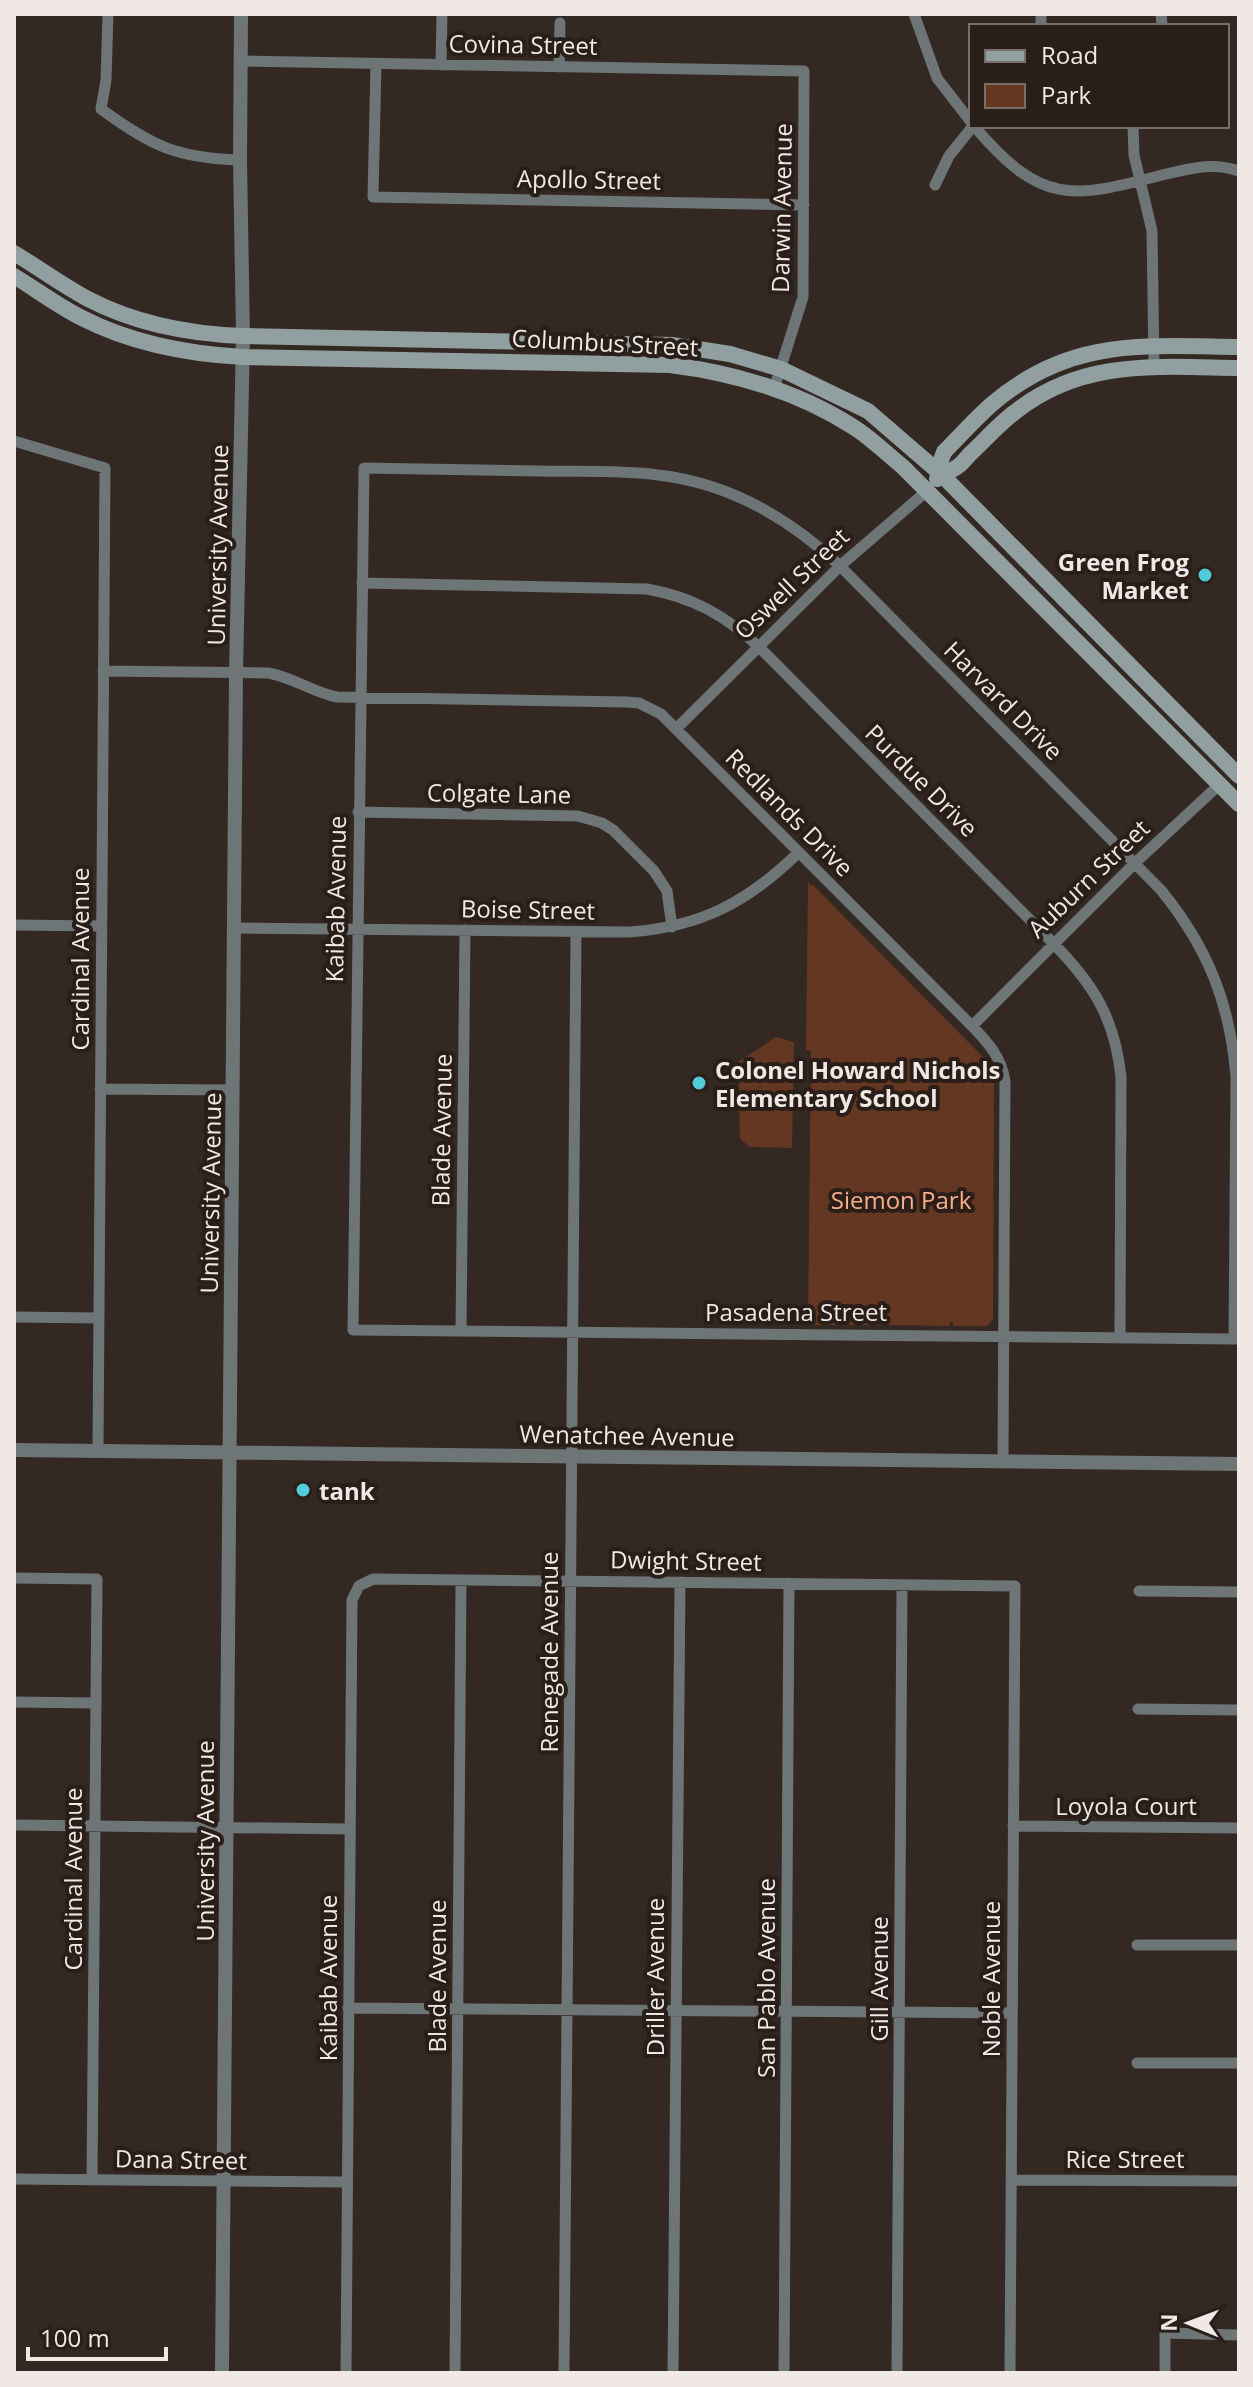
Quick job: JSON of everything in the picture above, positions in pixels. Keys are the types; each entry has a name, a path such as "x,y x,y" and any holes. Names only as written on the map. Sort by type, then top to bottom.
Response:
{"main road":[{"name":"Columbus Street","path":"14,253 65,286 117,312 173,329 243,336 661,344 730,354 781,369 868,411 941,474 1237,771"},
{"name":"Columbus Street","path":"14,276 82,318 139,341 193,353 243,357 670,365 725,374 810,404 856,429 928,490 1239,804"},
{"name":"Oswell Street","path":"941,474 940,463 944,452 993,403 1030,377 1069,358 1121,347 1239,347"},
{"name":"Oswell Street","path":"928,490 941,474 957,467 1015,412 1053,388 1115,369 1239,368"},
{"name":"Auburn Street","path":"1220,784 1237,771"}],"street":[{"path":"108,14 106,80 101,109 142,138 172,152 207,159 240,160"},
{"name":"University Avenue","path":"222,2373 236,673 243,357 241,14"},
{"path":"441,65 442,14"},
{"path":"914,14 937,78 969,120"},
{"path":"559,67 560,23"},
{"name":"Covina Street","path":"241,61 804,71"},
{"name":"Apollo Street","path":"376,64 373,197 804,205"},
{"name":"Darwin Avenue","path":"774,389 803,297 804,71"},
{"path":"935,185 957,143 970,128"},
{"path":"976,128 1010,165 1025,176 1048,186 1072,191 1106,190 1195,167 1223,167 1239,171"},
{"path":"1133,128 1134,155 1148,208 1153,250 1154,367"},
{"name":"Cardinal Avenue","path":"14,441 105,468 98,1451"},
{"name":"Harvard Drive","path":"364,468 636,473 682,478 731,493 777,515 840,566 1135,863 1161,890 1192,931 1215,977 1230,1026 1236,1077 1237,1339"},
{"name":"Kaibab Avenue","path":"353,1330 364,468"},
{"name":"Oswell Street","path":"676,729 840,566 928,490"},
{"name":"Purdue Drive","path":"362,583 647,589 669,593 704,606 741,630 759,647 1075,966 1107,1016 1121,1077 1120,1337"},
{"name":"Redlands Drive","path":"103,671 281,675 325,694 360,697 639,703 652,708 676,729 972,1026 998,1057 1005,1081 1003,1461"},
{"name":"Auburn Street","path":"972,1026 1135,863 1220,784"},
{"name":"Colgate Lane","path":"358,812 590,818 613,830 661,880 670,902 672,927"},
{"name":"Boise Street","path":"234,928 629,932 672,927 705,917 741,900 777,874 799,852"},
{"path":"14,925 101,926"},
{"name":"Blade Avenue","path":"461,1331 465,930"},
{"name":"Renegade Avenue","path":"564,2373 576,932"},
{"path":"100,1089 233,1090"},
{"path":"14,1317 99,1318"},
{"name":"Pasadena Street","path":"353,1330 1237,1339"},
{"name":"Wenatchee Avenue","path":"14,1450 1239,1464"},
{"name":"Cardinal Avenue","path":"14,1578 97,1579 92,2180"},
{"name":"Dwight Street","path":"359,1586 373,1579 1015,1586"},
{"name":"Blade Avenue","path":"455,2373 461,1580"},
{"name":"Driller Avenue","path":"673,2373 680,1582"},
{"name":"San Pablo Avenue","path":"784,2373 789,1583"},
{"name":"Gill Avenue","path":"897,2373 902,1585"},
{"name":"Kaibab Avenue","path":"346,2373 352,1600 359,1586"},
{"name":"Noble Avenue","path":"1010,2373 1015,1586"},
{"path":"1139,1591 1239,1592"},
{"path":"14,1702 96,1703"},
{"path":"1138,1709 1239,1710"},
{"path":"14,1825 350,1829"},
{"name":"Loyola Court","path":"1013,1826 1239,1828"},
{"path":"1137,1945 1239,1945"},
{"path":"348,2008 1012,2013"},
{"path":"1137,2063 1239,2063"},
{"name":"Dana Street","path":"14,2179 347,2182"},
{"name":"Rice Street","path":"1011,2180 1239,2181"},
{"path":"1165,2373 1165,2333 1239,2335"}],"green space":[{"name":"Siemon Park","path":"808,882 987,1061 994,1082 993,1319 987,1326 953,1326 953,1322 949,1326 881,1325 879,1322 878,1325 811,1325 808,1321 811,1051 806,1050"},
{"path":"776,1037 794,1042 792,1148 750,1147 740,1139 738,1062"}],"place":[{"name":"Green Frog Market","path":"1205,575"},
{"name":"Colonel Howard Nichols Elementary School","path":"699,1083"},
{"name":"tank","path":"303,1490"}]}
